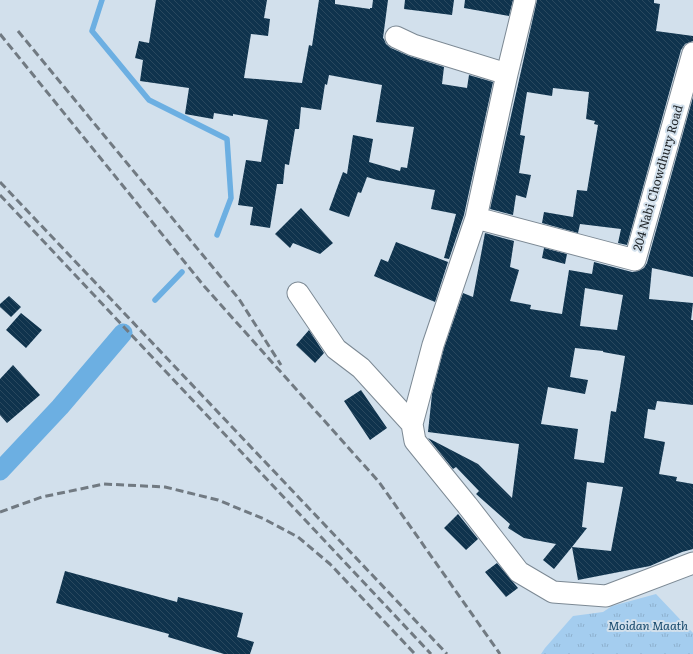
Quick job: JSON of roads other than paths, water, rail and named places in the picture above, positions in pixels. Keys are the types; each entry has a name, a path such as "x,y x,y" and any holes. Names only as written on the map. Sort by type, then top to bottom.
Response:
{"street":[{"path":"525,0 507,74 476,218 433,346 412,424 415,441 519,572 553,592 606,596 693,563"},
{"path":"396,38 413,45 507,74"},
{"name":"204 Nabi Chowdhury Road","path":"476,218 635,260 693,53"},
{"path":"298,293 336,349 360,368 412,424"}],"waterway":[{"path":"102,0 92,31 149,100 227,139 231,198 217,235"},
{"path":"155,300 182,272"},
{"path":"0,471 60,407 123,333"}],"railway":[{"path":"18,31 239,299 281,365"},
{"path":"0,34 204,286 379,482 500,654"},
{"path":"0,182 447,654"},
{"path":"0,195 431,654"},
{"path":"0,512 42,497 104,484 165,487 218,500 264,519 298,537 330,564 415,654"}],"park label":[{"name":"Moidan Maath","path":"648,626"}]}
